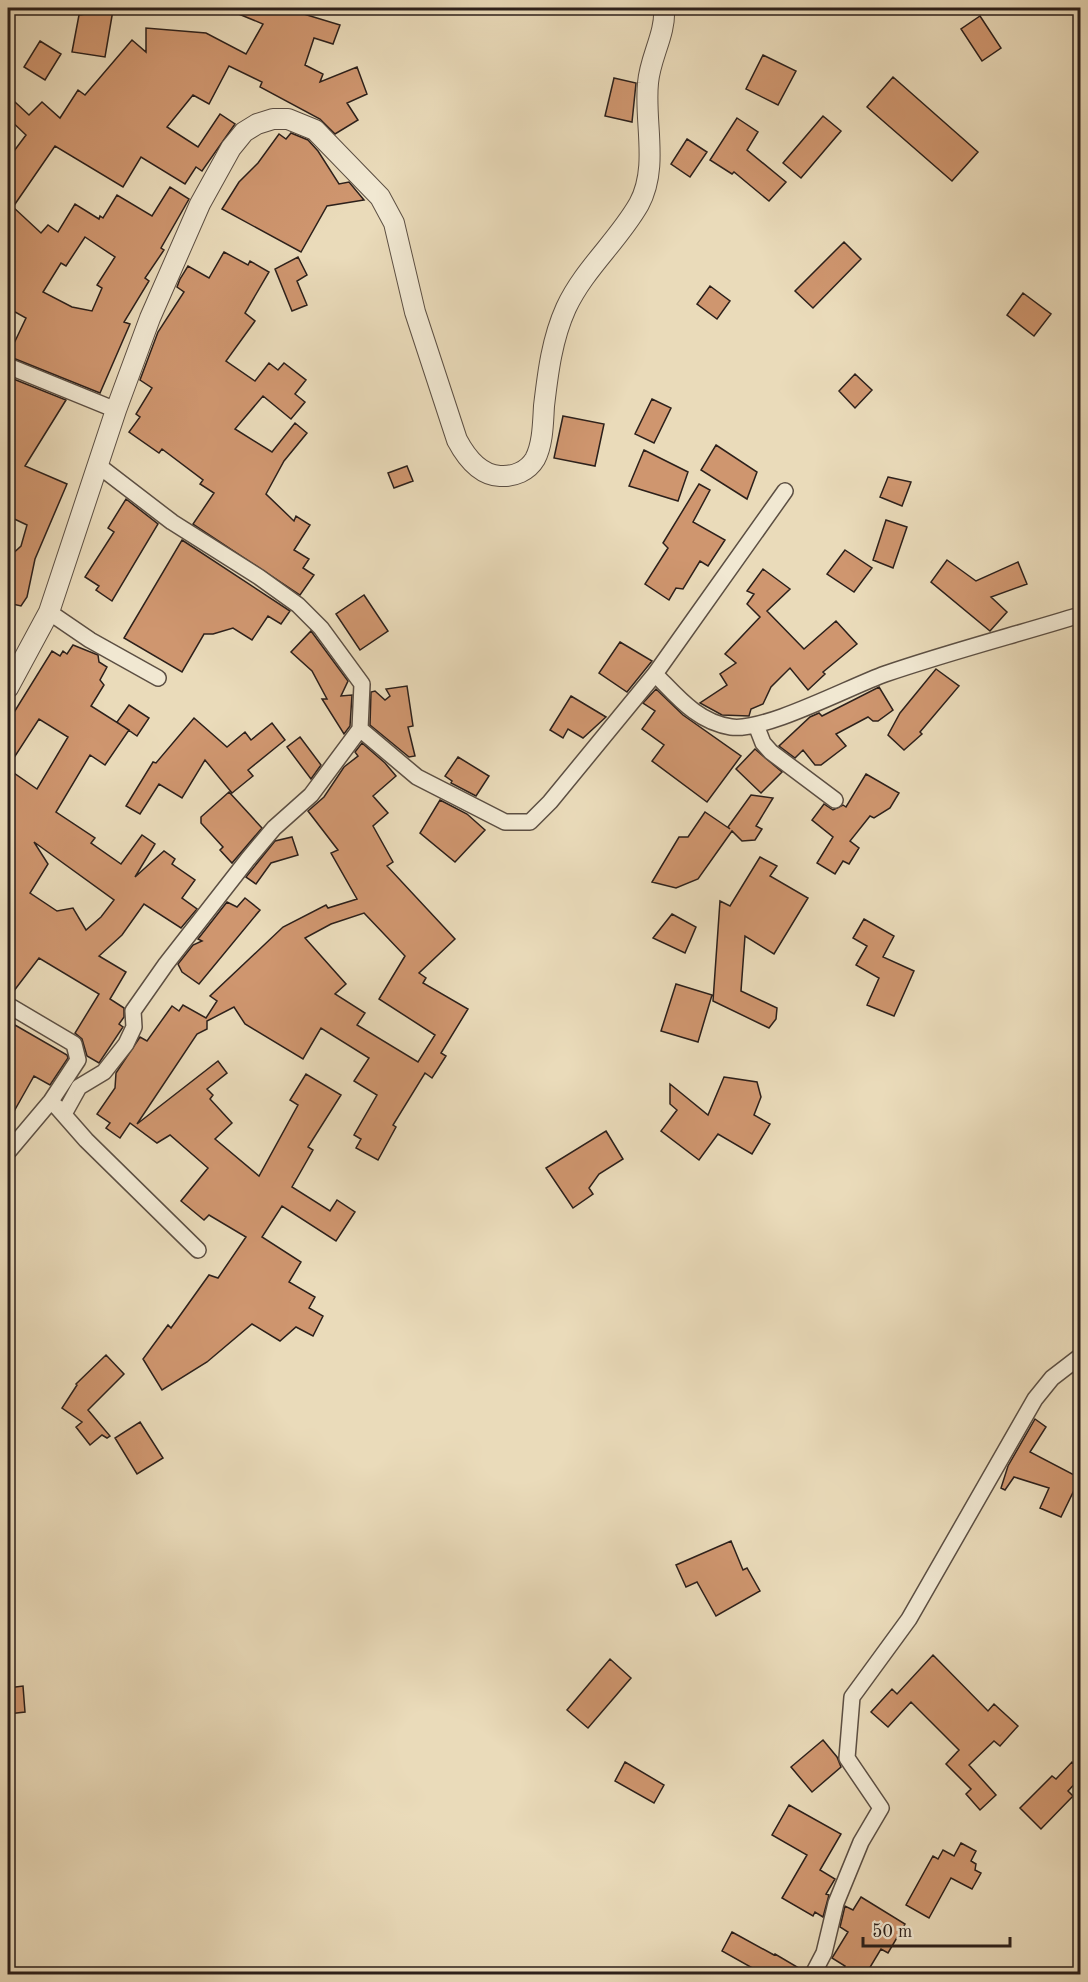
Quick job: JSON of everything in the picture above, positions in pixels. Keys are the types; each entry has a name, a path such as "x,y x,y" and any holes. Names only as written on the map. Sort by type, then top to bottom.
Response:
{"street":[{"path":"8,688 49,612 116,410 159,297 200,204 231,148 244,132 257,124 273,119 301,122 328,141 381,197 389,211 415,312 457,440 466,456 478,468 495,476 510,477 524,471 535,459 540,443 551,359 566,308 590,270 639,204 646,186 649,170 648,82 660,39 664,8"},
{"path":"8,366 116,410"},
{"path":"63,1114 79,1087 104,1072 126,1044 134,1027 133,1011 196,924 274,828 311,795 360,729 362,684 321,628 298,605 259,577 172,522 99,466"},
{"path":"360,729 417,777 505,822 530,822 550,802 655,674 785,491"},
{"path":"49,612 90,640 158,678"},
{"path":"655,674 691,711 703,718 732,728 756,725 884,675 1080,615"},
{"path":"756,725 763,743 771,752 835,800"},
{"path":"8,1005 74,1044 78,1060 51,1101 8,1152"},
{"path":"51,1101 86,1140 198,1250"},
{"path":"813,1974 824,1953 836,1904 848,1873 861,1842 882,1808 847,1758 852,1697 909,1619 1035,1399 1052,1378 1078,1358"}],"building":[{"path":"224,8 284,8 340,25 333,44 314,38 305,65 323,74 320,82 357,67 367,94 347,103 358,120 335,134 320,119 260,87 262,82 229,66 209,104 193,95 167,127 198,147 220,114 235,124 202,171 196,167 185,184 141,157 123,187 55,146 13,207 41,233 48,225 58,232 75,204 99,219 100,216 103,218 117,195 152,216 170,187 189,199 161,248 164,250 145,278 149,281 124,322 130,324 100,393 8,356 26,318 8,308 8,159 26,135 8,118 8,110 15,102 29,115 42,102 60,118 78,90 85,95 132,40 146,52 146,28 206,33 246,54 263,24","holes":["85,237 115,257 97,285 102,288 92,311 72,307 43,292 61,263 66,266"]},
{"path":"113,10 105,57 72,52 79,15"},
{"path":"980,16 1001,48 982,61 961,29"},
{"path":"40,41 61,54 45,80 24,67"},
{"path":"763,55 796,71 778,105 746,89"},
{"path":"893,77 978,152 952,181 867,107"},
{"path":"614,78 636,83 632,122 605,116"},
{"path":"823,116 841,131 801,178 783,163"},
{"path":"737,118 758,132 747,150 786,182 769,201 734,172 732,174 710,160"},
{"path":"291,133 308,140 318,151 339,184 349,182 364,200 327,206 301,252 222,209 239,182 258,163 279,134 286,139"},
{"path":"687,139 707,152 690,177 671,164"},
{"path":"844,242 861,259 813,308 795,291"},
{"path":"224,252 248,265 250,261 269,272 245,313 255,321 226,361 255,381 269,363 278,370 284,363 306,380 295,394 305,402 291,419 263,396 235,429 272,452 295,423 307,433 284,461 266,494 294,521 296,516 310,525 294,550 309,559 303,568 314,575 300,595 193,524 214,493 200,484 203,480 162,449 159,453 129,432 140,417 136,414 152,388 140,380 158,332 184,292 177,287 180,279 188,266 209,278"},
{"path":"298,257 307,275 297,281 307,305 292,311 275,269"},
{"path":"710,286 730,301 717,319 697,304"},
{"path":"1023,293 1051,314 1034,336 1007,315"},
{"path":"855,374 872,390 855,408 839,391"},
{"path":"11,378 66,400 25,466 67,484 35,559 27,597 21,606 8,603 8,558 21,546 27,525 8,516 8,387"},
{"path":"652,399 671,408 654,443 635,434"},
{"path":"563,416 604,424 595,466 554,458"},
{"path":"716,445 757,472 747,499 701,470"},
{"path":"644,450 688,472 678,501 629,486"},
{"path":"407,466 413,481 394,488 388,473"},
{"path":"888,477 911,482 902,506 880,497"},
{"path":"699,484 710,490 693,522 725,540 708,566 700,561 683,589 676,588 669,600 645,584 668,548 663,543"},
{"path":"126,499 158,524 112,601 96,590 99,586 85,577 114,532 108,528"},
{"path":"886,520 907,527 893,568 873,560"},
{"path":"182,540 290,611 281,624 268,616 252,640 233,628 213,634 204,634 182,672 124,638"},
{"path":"845,550 872,568 854,592 827,574"},
{"path":"947,560 976,581 1018,562 1027,584 991,597 1007,612 990,631 931,582"},
{"path":"763,569 790,589 767,611 804,649 836,621 857,644 823,672 825,674 808,690 790,668 771,687 763,704 751,709 749,716 722,715 700,703 727,685 720,674 736,663 725,654 760,617 747,604 754,594 747,591"},
{"path":"364,595 388,631 360,650 336,614"},
{"path":"311,631 348,681 341,696 352,695 350,726 344,734 322,699 327,699 312,671 291,652"},
{"path":"620,642 652,661 627,692 599,673"},
{"path":"73,645 98,655 99,662 107,667 100,680 104,685 91,706 129,730 105,765 90,755 56,812 95,838 91,843 121,864 142,835 155,844 135,877 164,851 175,859 172,864 195,880 182,898 197,909 181,928 144,904 122,935 99,956 126,972 110,999 124,1008 124,1017 119,1024 123,1027 99,1063 87,1056 82,1039 75,1033 99,994 39,958 10,996 8,995 8,769 37,789 68,737 39,719 8,767 8,722 52,651 60,656 63,651 67,654","holes":["34,842 114,900 101,917 86,930 73,908 57,911 30,893 48,864"]},
{"path":"936,669 959,686 920,732 922,734 904,750 888,735 900,713"},
{"path":"407,686 413,726 408,727 415,756 409,757 370,725 371,692 375,691 385,700 390,696 386,689"},
{"path":"879,687 893,710 878,721 873,721 868,717 836,734 846,746 821,765 815,765 803,750 795,758 779,746 810,717 819,713 822,716"},
{"path":"656,689 683,715 741,756 707,802 652,761 664,745 642,729 655,711 643,703"},
{"path":"571,696 606,717 583,738 568,729 563,738 550,730"},
{"path":"129,705 149,718 137,736 117,722"},
{"path":"194,718 227,747 245,732 251,740 272,723 285,740 248,770 253,776 232,793 205,760 182,798 159,784 140,814 126,806 153,762 156,763"},
{"path":"300,737 321,765 311,779 287,747"},
{"path":"362,743 396,776 373,796 388,813 373,826 393,862 387,866 455,939 419,973 426,978 423,983 468,1009 441,1053 446,1056 432,1078 425,1073 393,1125 396,1127 378,1160 356,1148 361,1139 354,1135 377,1095 354,1081 369,1058 321,1028 303,1059 245,1024 234,1007 207,1021 207,1029 197,1034 137,1124 218,1061 227,1073 207,1089 213,1095 210,1099 232,1123 215,1139 259,1176 298,1105 290,1100 306,1074 341,1095 308,1147 313,1150 292,1187 330,1211 337,1200 355,1212 336,1241 282,1206 262,1237 301,1262 289,1282 315,1297 309,1308 323,1316 313,1336 296,1327 280,1341 252,1324 207,1362 162,1390 143,1359 168,1325 171,1328 209,1275 218,1278 246,1237 209,1215 204,1220 181,1201 208,1168 170,1135 157,1143 130,1123 120,1138 106,1128 110,1123 97,1114 115,1088 116,1073 140,1037 147,1041 172,1006 179,1011 183,1005 206,1018 217,1001 210,996 283,927 326,905 328,908 357,899 331,853 338,850 308,811 324,797 344,767 358,756 355,752","holes":["364,913 405,956 379,999 435,1035 418,1062 357,1025 365,1013 335,994 346,984 305,938 331,924"]},
{"path":"755,749 782,772 761,793 736,769"},
{"path":"458,757 489,776 476,796 451,783 452,781 445,776"},
{"path":"866,774 899,793 890,808 874,818 870,816 850,841 859,848 849,864 843,861 835,874 817,863 833,837 812,820 824,804 833,810 843,805 846,807"},
{"path":"229,792 262,828 232,863 220,850 223,847 201,823 201,817"},
{"path":"751,795 773,798 756,826 762,829 755,840 742,841 732,831 698,879 676,888 652,882 679,837 688,837 705,812 730,829 728,827"},
{"path":"440,800 467,814 485,830 455,862 420,833"},
{"path":"292,837 298,855 271,863 256,884 246,877 275,841"},
{"path":"760,857 777,866 770,876 808,898 774,954 745,936 741,991 777,1008 776,1019 769,1028 713,1001 720,901 730,906"},
{"path":"245,898 260,910 199,984 182,972 178,964 193,945 202,941 198,939 227,902 237,907"},
{"path":"672,914 696,927 685,953 653,938"},
{"path":"864,919 894,936 883,957 914,971 894,1016 867,1005 879,978 856,965 867,946 853,938"},
{"path":"676,984 712,995 698,1042 661,1031"},
{"path":"8,1021 67,1055 68,1058 50,1085 34,1076 8,1122"},
{"path":"724,1077 757,1082 761,1097 754,1115 770,1124 752,1154 718,1134 699,1160 661,1131 677,1110 670,1104 670,1084 708,1115"},
{"path":"606,1131 623,1159 599,1174 589,1188 593,1194 573,1208 546,1168"},
{"path":"106,1355 124,1374 88,1410 110,1436 107,1438 102,1435 90,1445 76,1427 82,1422 62,1408 76,1384"},
{"path":"1035,1419 1046,1427 1030,1452 1080,1478 1061,1517 1040,1508 1049,1488 1014,1477 1005,1490 1001,1488 1008,1466"},
{"path":"140,1422 163,1458 137,1474 115,1438"},
{"path":"731,1541 743,1570 747,1568 760,1591 716,1616 697,1582 686,1587 676,1565"},
{"path":"933,1655 988,1711 994,1704 1018,1726 1000,1746 994,1741 969,1765 996,1795 980,1810 966,1794 971,1789 946,1764 959,1750 911,1702 888,1727 871,1712 892,1689 897,1694"},
{"path":"610,1659 631,1678 588,1728 567,1710"},
{"path":"23,1686 25,1712 8,1714 8,1688"},
{"path":"823,1740 837,1757 841,1767 812,1792 791,1767"},
{"path":"625,1762 664,1785 654,1803 615,1781"},
{"path":"1072,1762 1080,1770 1080,1778 1068,1791 1073,1796 1041,1829 1020,1808 1052,1776 1056,1779"},
{"path":"789,1805 841,1834 820,1870 835,1879 826,1894 829,1895 823,1917 815,1912 813,1916 782,1898 807,1855 772,1835"},
{"path":"961,1843 976,1851 971,1861 976,1864 975,1870 981,1873 972,1889 951,1878 929,1918 906,1905 933,1856 938,1859 943,1850 954,1856"},
{"path":"861,1897 905,1924 888,1953 881,1949 866,1974 840,1974 845,1966 832,1958 848,1932 840,1927 845,1906 853,1910"},
{"path":"732,1932 804,1971 803,1974 763,1974 722,1951"}]}
